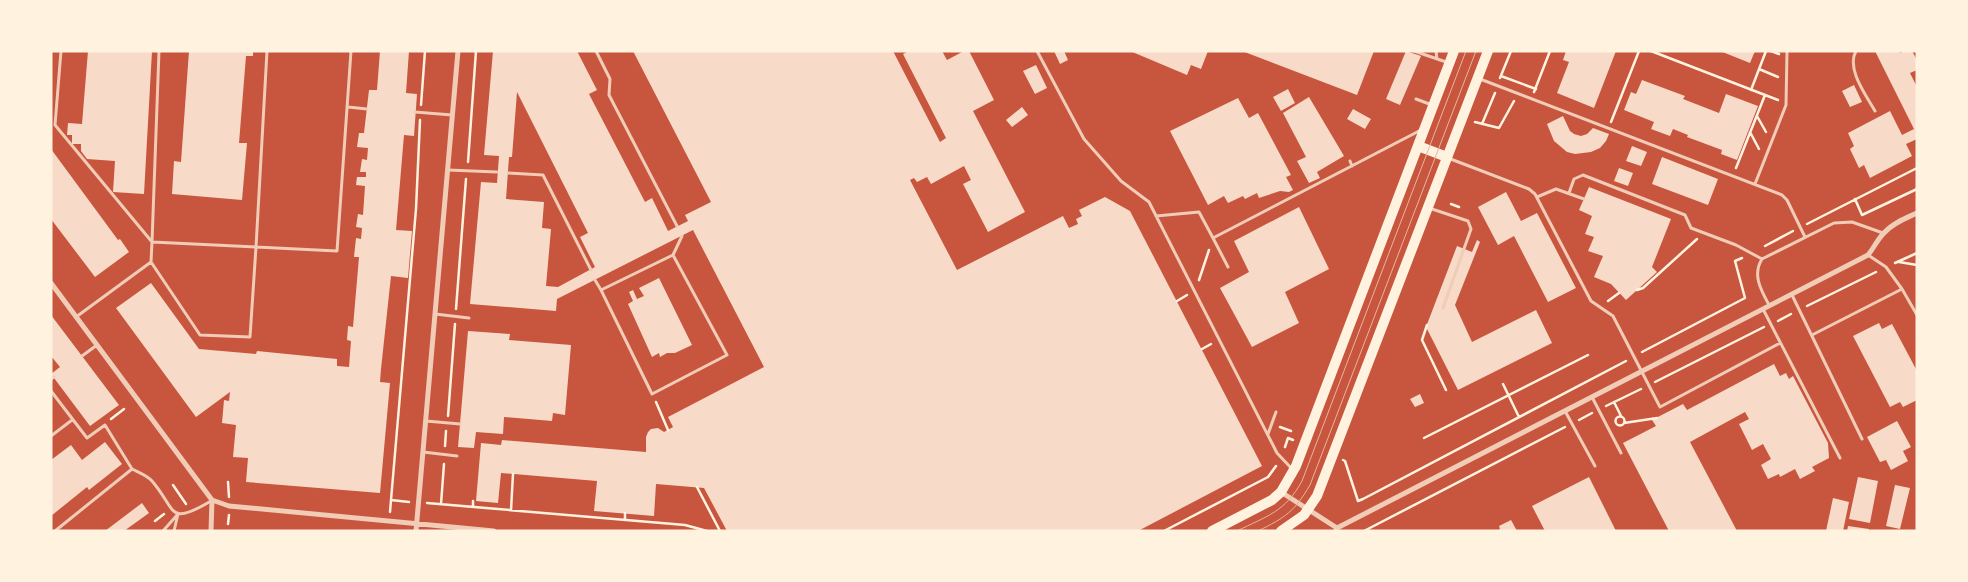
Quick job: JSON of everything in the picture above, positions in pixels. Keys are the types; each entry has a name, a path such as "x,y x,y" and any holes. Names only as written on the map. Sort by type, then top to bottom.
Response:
{"main road":[{"path":"1212,531 1272,500 1280,492 1293,471 1305,445 1454,51"},
{"path":"1281,531 1291,526 1309,510 1317,496 1488,51"},
{"path":"1418,146 1447,157"}],"street":[{"path":"416,531 458,51"},
{"path":"1280,492 1337,529 1868,255 1877,245 1883,233 1893,224 1917,213"},
{"path":"51,282 212,500 229,506 494,531"},
{"path":"211,531 212,500"}],"lane":[{"path":"61,51 54,125 152,242 337,251 351,51"},
{"path":"159,51 151,262 200,335 250,337 267,51"},
{"path":"596,51 610,79 610,95 677,226"},
{"path":"1038,51 1084,139 1121,181 1149,202 1280,459 1293,471"},
{"path":"1414,51 1449,63"},
{"path":"1436,51 1436,59"},
{"path":"1755,184 1786,103 1787,51"},
{"path":"1856,51 1854,54 1855,72 1875,111"},
{"path":"1478,78 1779,193 1785,198 1805,237"},
{"path":"51,91 57,87"},
{"path":"1416,99 1433,105"},
{"path":"348,107 367,109"},
{"path":"415,112 452,115"},
{"path":"1213,238 1424,129"},
{"path":"1447,157 1529,189 1537,196 1591,302 1613,316 1660,407 1780,344"},
{"path":"1350,161 1352,166"},
{"path":"447,170 498,172"},
{"path":"508,173 543,175 591,270"},
{"path":"1569,193 1574,179 1583,175 1685,215 1690,227 1736,245 1762,259"},
{"path":"1537,196 1554,189 1584,199"},
{"path":"1428,207 1468,221 1471,230 1443,308"},
{"path":"1156,216 1199,212 1228,267"},
{"path":"1770,305 1760,289 1757,276 1757,270 1762,259 1834,223 1845,221 1858,223 1883,233"},
{"path":"601,290 673,254 682,236"},
{"path":"595,280 652,394 727,355 673,254"},
{"path":"1868,255 1886,267 1917,315"},
{"path":"76,317 151,262"},
{"path":"1812,334 1902,290"},
{"path":"1792,294 1862,438"},
{"path":"1763,309 1840,458"},
{"path":"435,314 469,318"},
{"path":"82,356 97,345"},
{"path":"51,391 87,438 104,425 132,469 151,479 170,509 178,514 192,512 212,500"},
{"path":"1592,397 1621,453"},
{"path":"1565,411 1595,466"},
{"path":"1268,435 1276,412"},
{"path":"51,436 72,420"},
{"path":"426,421 460,424"},
{"path":"423,452 457,456"},
{"path":"55,531 132,469"},
{"path":"163,531 178,514"},
{"path":"174,531 178,514"}],"path":[{"path":"390,521 416,209 425,51"},
{"path":"440,504 476,51"},
{"path":"1532,98 1550,51"},
{"path":"1608,128 1639,51"},
{"path":"1651,51 1786,103"},
{"path":"1751,90 1766,51"},
{"path":"1759,69 1786,80"},
{"path":"1501,76 1536,89"},
{"path":"1475,122 1495,129 1500,127 1518,93"},
{"path":"1734,176 1765,95"},
{"path":"1757,116 1771,142"},
{"path":"1750,132 1765,159"},
{"path":"1855,199 1862,215 1917,189"},
{"path":"1637,290 1643,288 1704,233"},
{"path":"1364,531 1614,402 1917,253"},
{"path":"1898,261 1917,265"},
{"path":"1609,301 1620,293"},
{"path":"1177,300 1187,295"},
{"path":"1346,461 1358,501 1745,298"},
{"path":"1427,326 1422,340 1446,390"},
{"path":"1202,349 1211,344"},
{"path":"1424,438 1588,355"},
{"path":"1503,384 1519,417"},
{"path":"652,394 668,430"},
{"path":"1614,402 1624,419 1624,423"},
{"path":"104,425 124,409"},
{"path":"1621,416 1617,418 1617,424 1621,425 1657,418"},
{"path":"1427,431 1429,436"},
{"path":"1164,531 1268,477 1274,469"},
{"path":"511,510 513,474"},
{"path":"697,487 720,531"},
{"path":"391,500 686,525 707,531"},
{"path":"473,501 473,507"},
{"path":"625,513 625,520"},
{"path":"686,525 689,531"}],"building":[{"path":"88,51 152,51 144,194 113,192 115,161 87,159 81,151 81,144 72,144 72,135 67,135 68,123 82,124"},
{"path":"189,51 253,51 253,56 246,56 239,143 247,143 242,200 172,194 174,161 181,162"},
{"path":"380,51 409,51 406,93 417,94 414,136 404,135 396,230 412,231 408,278 391,276 381,369 380,382 390,383 380,493 246,482 248,458 233,457 236,425 222,423 224,400 229,401 230,392 196,417 116,308 151,283 199,349 256,354 257,351 337,359 337,366 349,367 351,341 347,340 348,326 353,327 359,257 354,257 356,238 361,239 362,228 356,227 358,214 363,215 365,186 356,185 357,177 366,177 366,172 360,172 362,159 367,160 368,148 357,147 359,133 364,133 369,90 377,90"},
{"path":"493,51 577,51 597,90 589,94 645,202 652,198 668,231 688,221 685,215 711,202 633,51 893,51 940,142 946,138 903,54 909,51 942,51 947,60 964,51 969,51 994,100 973,111 1025,212 988,232 963,184 971,180 964,166 931,184 927,177 917,182 914,178 910,180 957,270 1063,216 1069,228 1078,224 1076,219 1082,216 1079,210 1105,197 1130,211 1262,466 1138,531 727,531 704,488 656,484 654,516 594,511 597,481 501,473 498,503 476,501 481,443 501,445 502,440 646,452 646,437 651,429 658,428 664,432 673,427 668,417 764,367 693,230 557,299 556,311 470,304 481,182 497,183 499,156 484,155","holes":["517,92 588,233 580,237 595,267 558,287 546,286 551,229 542,228 544,202 506,199 509,157 512,157"]},
{"path":"1054,51 1064,51 1068,60 1060,64"},
{"path":"1130,51 1208,51 1201,69 1191,65 1187,75"},
{"path":"1242,51 1374,51 1357,95"},
{"path":"1406,51 1421,56 1400,105 1386,99"},
{"path":"1566,51 1616,51 1594,108 1557,93 1569,62 1563,60"},
{"path":"1720,51 1755,51 1750,63"},
{"path":"1875,51 1899,51 1900,53 1912,51 1917,60 1917,70 1910,73 1917,87 1917,139 1906,144 1912,156 1870,178 1864,165 1859,168 1850,149 1854,146 1848,133 1890,111 1902,135 1914,129"},
{"path":"1036,65 1047,88 1035,94 1023,71"},
{"path":"1642,80 1685,96 1683,99 1719,113 1726,94 1758,106 1737,160 1721,154 1722,150 1687,137 1688,135 1673,129 1670,136 1651,129 1654,122 1624,110 1631,92 1636,94"},
{"path":"1854,85 1862,102 1850,107 1842,91"},
{"path":"1288,89 1295,103 1281,111 1273,97"},
{"path":"1309,97 1344,156 1317,172 1320,178 1309,183 1297,161 1306,157 1283,113"},
{"path":"1238,98 1249,118 1258,113 1291,175 1286,177 1293,190 1289,192 1280,191 1259,198 1257,193 1245,199 1243,196 1228,203 1224,196 1208,205 1170,131"},
{"path":"1022,107 1028,115 1012,127 1006,120"},
{"path":"1353,109 1371,119 1365,129 1347,119"},
{"path":"1563,116 1570,131 1574,134 1581,136 1587,134 1593,128 1609,134 1606,141 1600,148 1591,152 1575,154 1567,152 1554,141 1547,124"},
{"path":"1632,146 1647,152 1641,166 1626,161"},
{"path":"51,149 118,240 120,239 129,252 95,277 51,219"},
{"path":"1662,157 1718,179 1708,205 1652,184"},
{"path":"1619,168 1633,173 1628,186 1614,181"},
{"path":"1589,187 1671,219 1652,267 1657,272 1626,300 1611,284 1594,277 1603,256 1588,251 1594,237 1585,234 1592,216 1579,210"},
{"path":"1506,192 1521,221 1537,213 1576,288 1548,302 1514,236 1498,245 1478,207"},
{"path":"1299,207 1329,269 1285,292 1299,323 1252,347 1220,288 1249,272 1234,241"},
{"path":"1477,240 1480,242 1455,305 1472,342 1536,310 1552,343 1458,390 1426,327 1457,246 1472,252"},
{"path":"659,278 692,345 675,353 667,353 660,357 659,353 652,357 628,304 633,301 629,292 633,290 637,299 644,296 639,288"},
{"path":"51,315 119,405 90,426 51,374 60,367 51,356"},
{"path":"1879,323 1882,329 1892,324 1917,371 1917,400 1903,407 1900,402 1890,407 1853,336"},
{"path":"468,331 510,334 509,340 571,345 565,415 553,413 552,421 504,417 503,434 476,432 474,448 458,447"},
{"path":"1774,364 1780,376 1786,373 1789,379 1793,376 1828,443 1829,458 1812,467 1815,471 1800,479 1795,469 1780,477 1779,474 1768,479 1761,465 1771,459 1763,444 1752,450 1739,424 1749,419 1745,412 1690,442 1737,531 1669,531 1623,443 1656,426 1652,420 1683,404 1687,410"},
{"path":"1420,394 1424,403 1415,407 1410,399"},
{"path":"1897,421 1911,447 1903,451 1908,461 1891,470 1886,460 1880,462 1867,437"},
{"path":"105,442 122,464 89,490 87,487 51,516 51,460 71,445 82,460"},
{"path":"1589,477 1616,531 1545,531 1532,506"},
{"path":"1858,477 1878,481 1870,523 1849,519"},
{"path":"1895,485 1910,488 1900,529 1886,526"},
{"path":"1833,498 1849,502 1843,531 1826,531"},
{"path":"142,503 149,513 124,531 105,531"},
{"path":"1511,520 1517,531 1497,531 1500,529 1499,526"},
{"path":"1848,526 1869,529 1868,531 1847,531"}],"tram line":[{"path":"1237,531 1266,517 1282,506 1289,500 1302,481 1466,51"},
{"path":"1258,531 1276,522 1294,508 1310,485 1476,51"}]}
